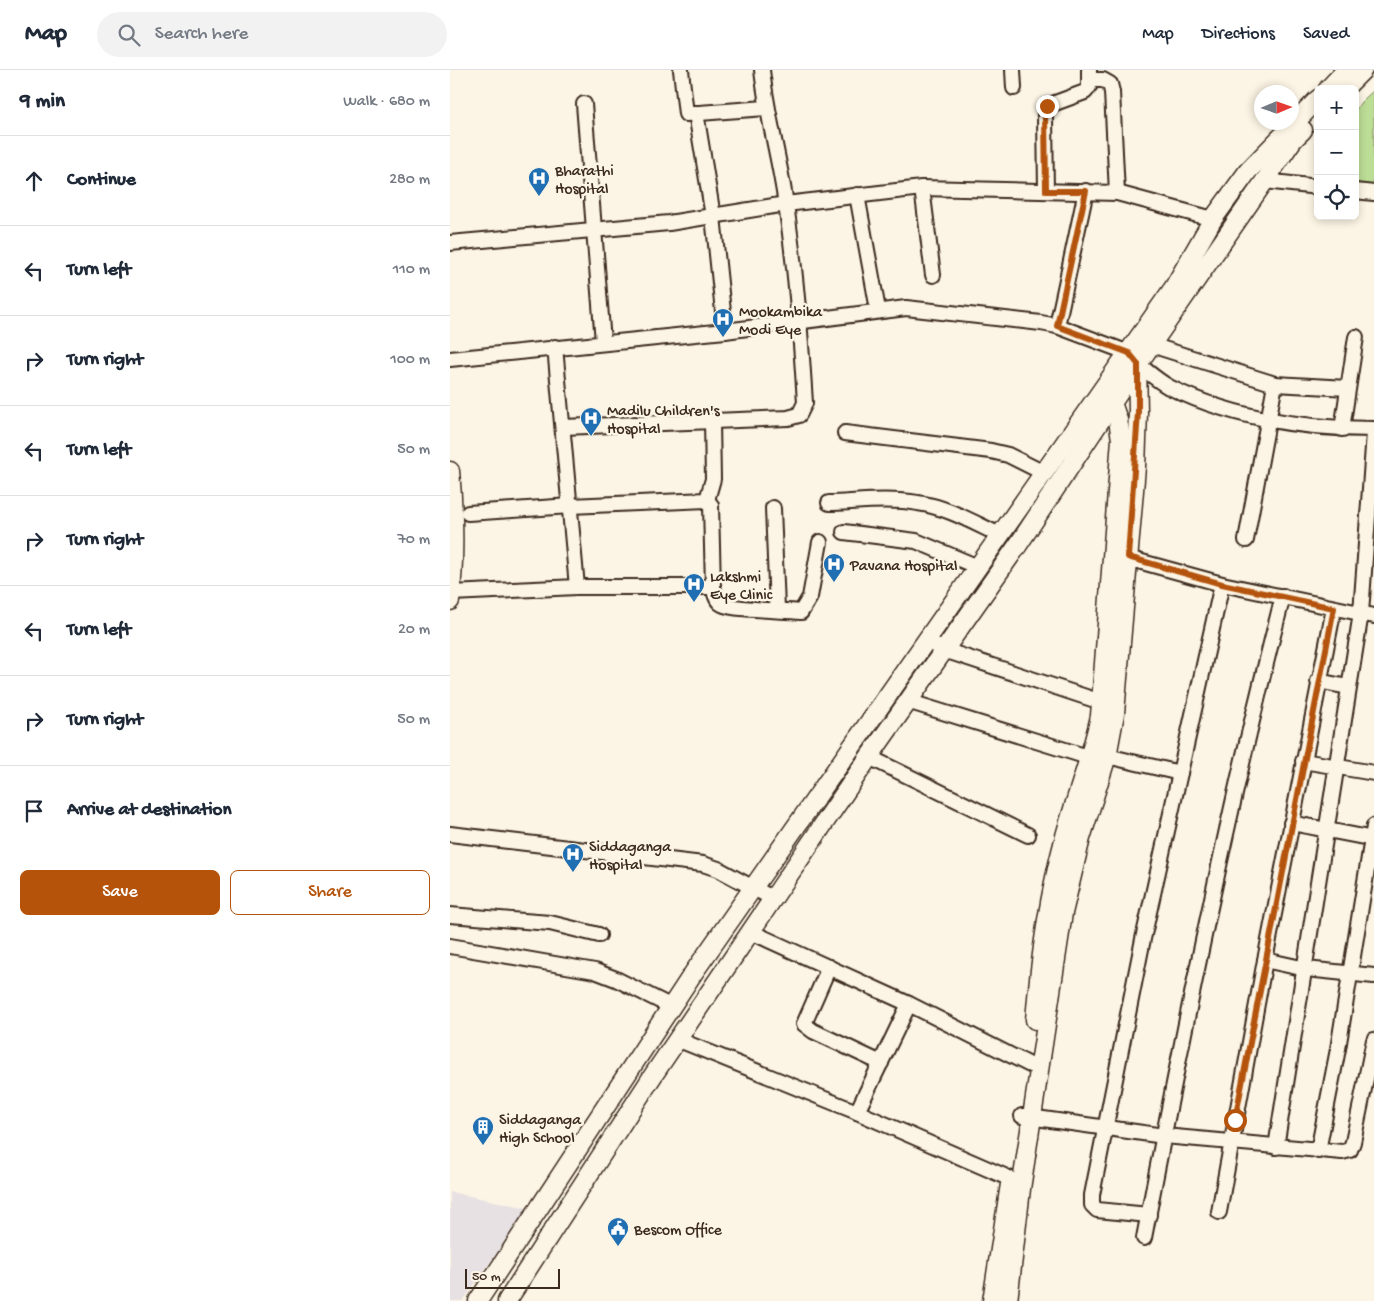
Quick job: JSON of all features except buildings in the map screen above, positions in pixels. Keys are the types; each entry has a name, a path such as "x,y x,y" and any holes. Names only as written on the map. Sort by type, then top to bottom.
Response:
{"main road":[{"path":"1332,85 1346,70"},
{"path":"1348,85 1363,70"},
{"path":"507,1301 654,1074 679,1040 907,701 944,650 1134,359 1213,219 1248,172 1314,103"},
{"path":"1134,359 1151,345 1293,140 1314,119"},
{"path":"992,1301 1011,1179 1027,1117 1063,913 1099,757 1102,702 1137,430 1134,359"},
{"path":"478,1301 672,1007 926,641 1044,473 1109,395"},
{"path":"1008,1301 1027,1117 1038,980 1050,900 1064,838 1116,713 1121,439 1109,395"},
{"path":"450,471 453,502 450,597"}],"street":[{"path":"681,70 686,114 766,108"},
{"path":"563,427 712,421 799,415 805,403 800,320 786,204 766,108 762,70"},
{"path":"1013,70 1014,88"},
{"path":"1046,191 1045,115 1047,106 1085,92 1089,75 1110,84 1116,193"},
{"path":"584,104 603,342"},
{"path":"696,113 713,216 725,331"},
{"path":"1265,180 1314,186"},
{"path":"922,188 933,275"},
{"path":"450,243 669,223 786,204 922,188 1116,193 1213,219"},
{"path":"1057,326 1086,191"},
{"path":"1359,191 1374,193"},
{"path":"857,195 878,310"},
{"path":"450,359 725,331 878,310 935,310 1057,326 1134,359 1169,387 1268,420 1342,429 1374,429"},
{"path":"1342,429 1356,337"},
{"path":"1151,345 1275,384 1348,388"},
{"path":"555,347 577,587"},
{"path":"1246,540 1275,384"},
{"path":"707,500 713,479 712,421"},
{"path":"845,433 991,451 1008,455 1044,473"},
{"path":"1276,1147 1306,969 1348,687 1368,614 1374,433"},
{"path":"468,513 707,500"},
{"path":"707,500 711,505 714,587 716,598 722,604 800,612 810,597 820,542"},
{"path":"829,503 892,501 919,503 943,509 1000,536"},
{"path":"773,508 776,609"},
{"path":"844,532 916,542 978,567"},
{"path":"1120,556 1222,584 1368,614"},
{"path":"1149,1215 1097,1210 1092,1205 1092,1195 1104,1128 1222,584"},
{"path":"450,597 577,587 714,587"},
{"path":"1144,1238 1232,806 1283,596"},
{"path":"1219,1212 1318,681 1334,608"},
{"path":"926,641 944,650 1102,702"},
{"path":"1318,681 1348,687"},
{"path":"907,701 1099,757 1180,774"},
{"path":"869,757 1028,835"},
{"path":"1303,761 1374,773"},
{"path":"1291,824 1327,830 1373,834 1318,1151"},
{"path":"450,834 704,864 718,868 774,899"},
{"path":"450,915 550,923 599,935"},
{"path":"752,932 909,1004 1030,1065"},
{"path":"450,946 595,971 616,979 672,1007"},
{"path":"1265,960 1306,969 1350,972 1374,976"},
{"path":"829,967 804,1024 813,1031 881,1063"},
{"path":"857,1112 909,1004"},
{"path":"679,1040 857,1112 1011,1179"},
{"path":"1027,1117 1164,1136 1232,1143 1318,1151 1350,1150 1374,1040"}],"shaded area":[{"path":"450,1192 528,1208 463,1301 450,1301"}],"green space":[{"path":"1374,90 1374,200 1359,198 1359,105"}],"place":[{"name":"Bharathi Hospital","path":"539,197"},
{"name":"Mookambika Modi Eye","path":"723,338"},
{"name":"Madilu Children's Hospital","path":"591,437"},
{"name":"Pavana Hospital","path":"834,583"},
{"name":"Lakshmi Eye Clinic","path":"694,603"},
{"name":"Siddaganga Hospital","path":"573,873"},
{"name":"Siddaganga High School","path":"483,1146"},
{"name":"Bescom Office","path":"618,1247"}],"route":[{"path":"1047,106 1045,115 1046,191 1086,191 1057,326 1129,353 1138,364 1138,412 1133,510 1128,557 1222,584 1276,594 1334,608 1313,708 1235,1120"}]}
